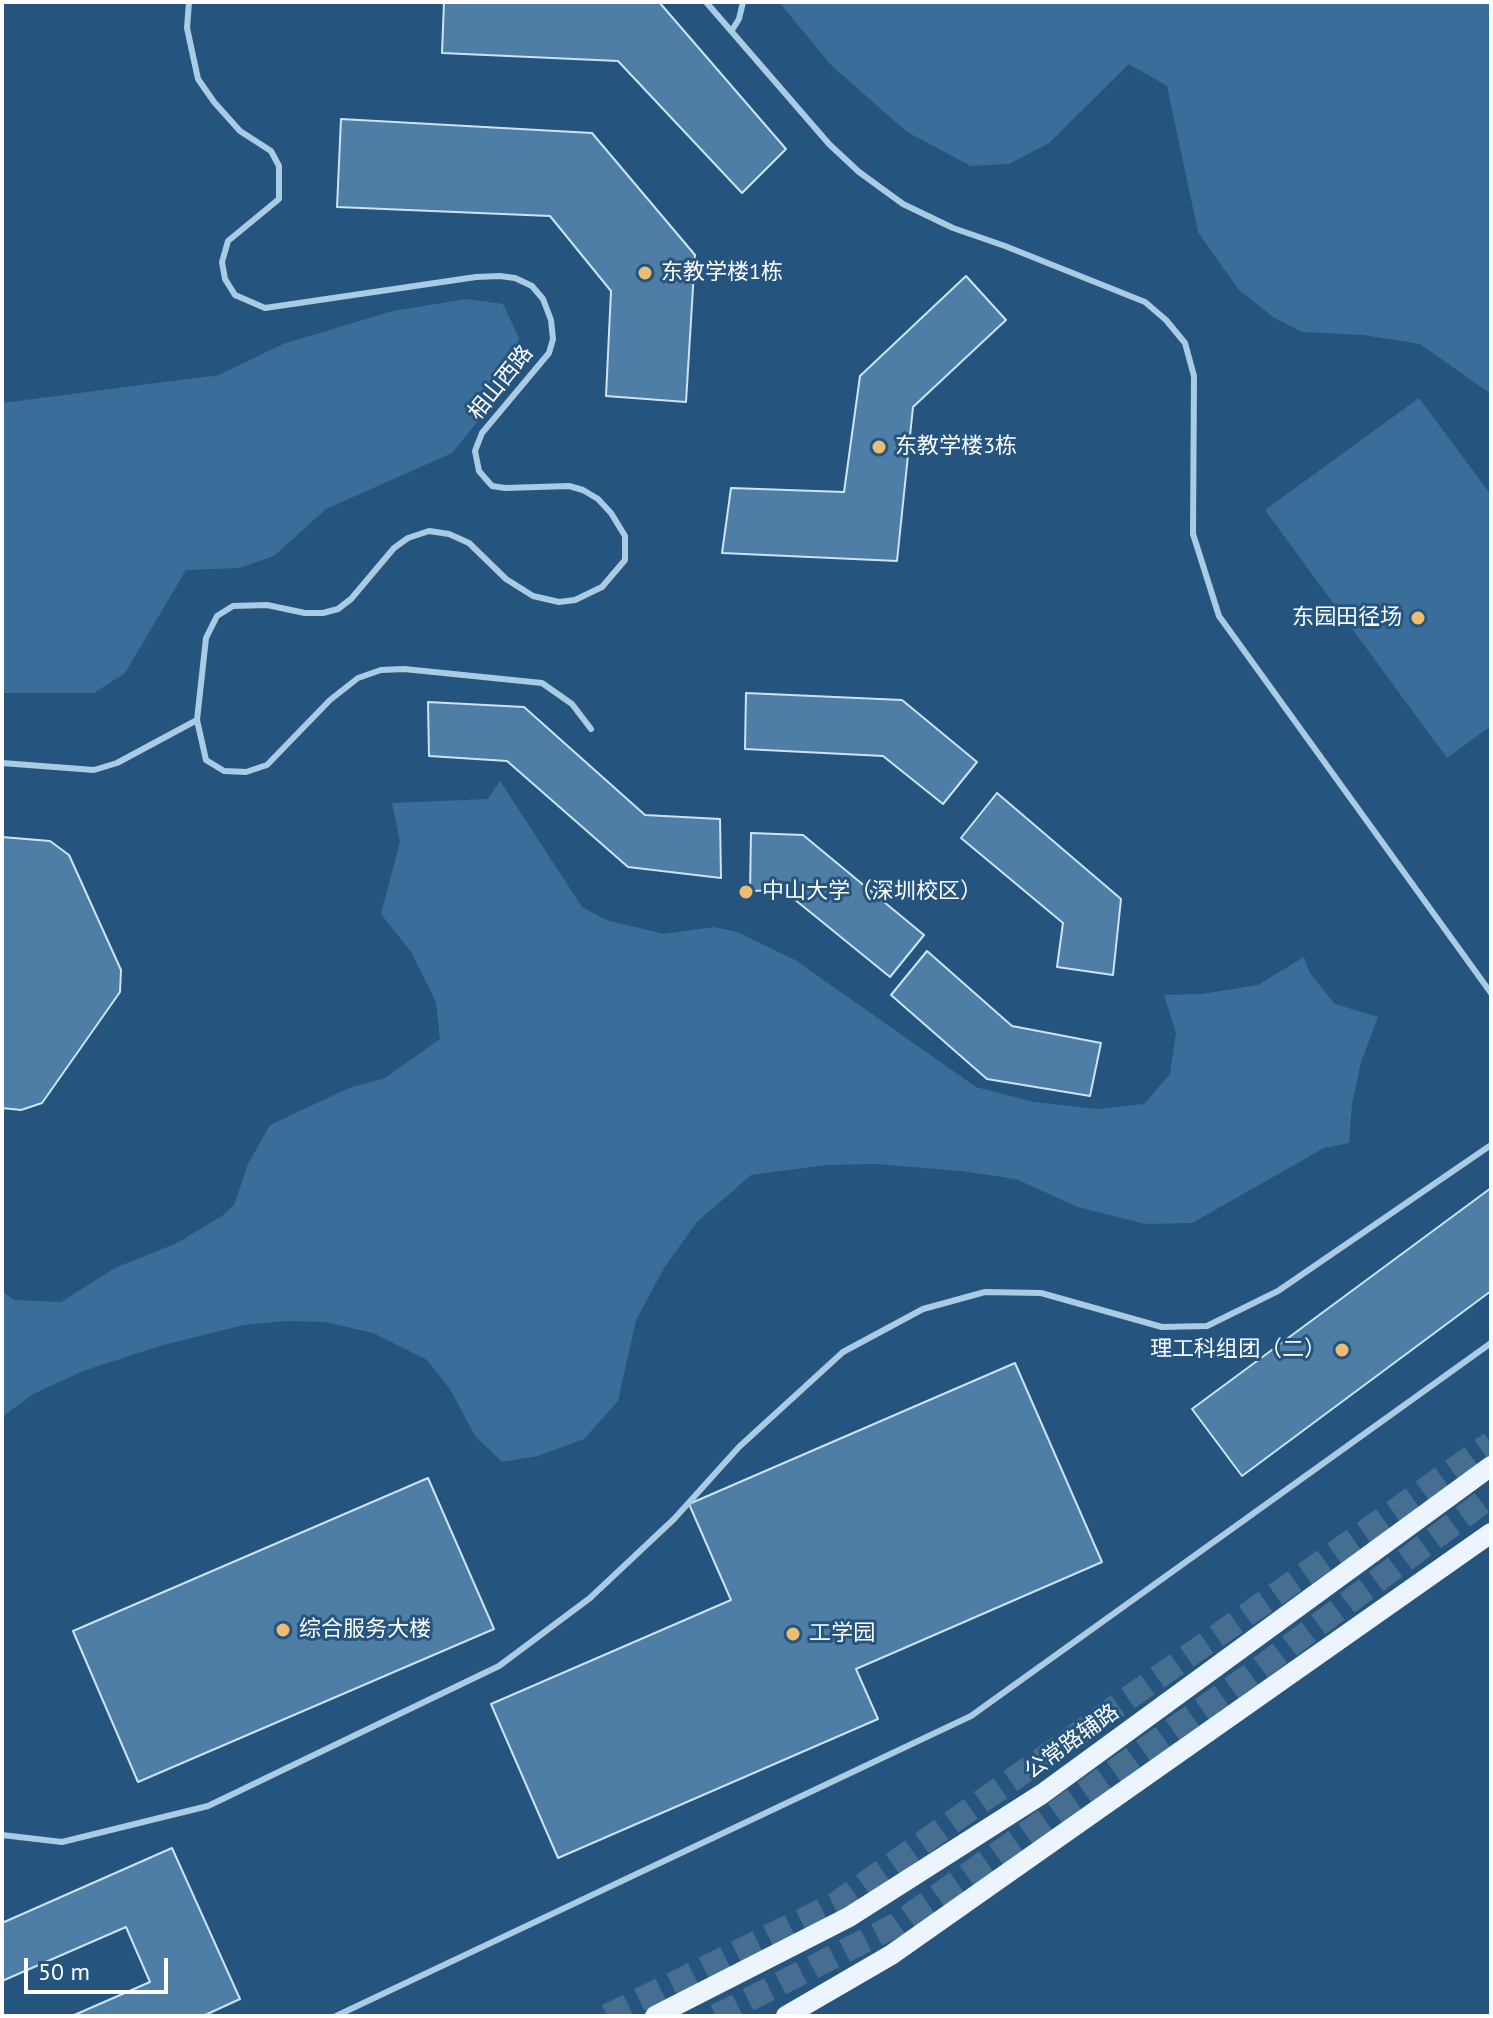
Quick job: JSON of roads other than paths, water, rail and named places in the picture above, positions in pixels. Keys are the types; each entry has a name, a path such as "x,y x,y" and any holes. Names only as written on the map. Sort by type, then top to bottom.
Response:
{"main road":[{"name":"公常路辅路","path":"655,2016 849,1917 1042,1794 1491,1466"},
{"path":"786,2016 891,1955 1491,1533"}],"lane":[{"name":"相山西路","path":"189,2 187,28 198,79 240,131 271,151 279,166 279,199 228,241 222,262 225,279 235,295 265,308 476,277 515,278 532,286 543,299 551,320 553,339 549,353 482,433 475,451 479,471 492,486 569,486 583,490 598,499 611,513 625,536 625,560 602,587 575,600 559,602 533,596 506,579 469,543 449,534 429,531 408,538 394,548 351,599 338,609 305,613 267,605 233,606 217,616 206,638 197,720 206,760 224,771 246,772 267,765 330,700 358,678 381,670 404,669 542,683 572,704 591,729"},
{"path":"706,2 829,144 859,172 903,204 953,228 1145,302 1166,320 1185,343 1194,376 1193,534 1219,616 1491,993"},
{"path":"732,30 739,19 743,2"},
{"path":"2,763 94,770 117,763 197,720"},
{"path":"2,1835 62,1842 208,1806 499,1666 590,1598 674,1519 739,1447 832,1361 923,1309 985,1292 1041,1293 1162,1327 1207,1326 1278,1291 1491,1145"},
{"path":"336,2016 971,1716 1491,1343"}],"tunnel":[{"path":"607,2016 837,1903 1491,1443"},
{"path":"716,2016 896,1925 1260,1668 1491,1496"}],"place":[{"name":"东教学楼1栋","path":"645,273"},
{"name":"东教学楼3栋","path":"879,447"},
{"name":"东园田径场","path":"1418,618"},
{"name":"中山大学（深圳校区）","path":"746,892"},
{"name":"理工科组团（二）","path":"1342,1350"},
{"name":"综合服务大楼","path":"283,1630"},
{"name":"工学园","path":"793,1634"}]}
